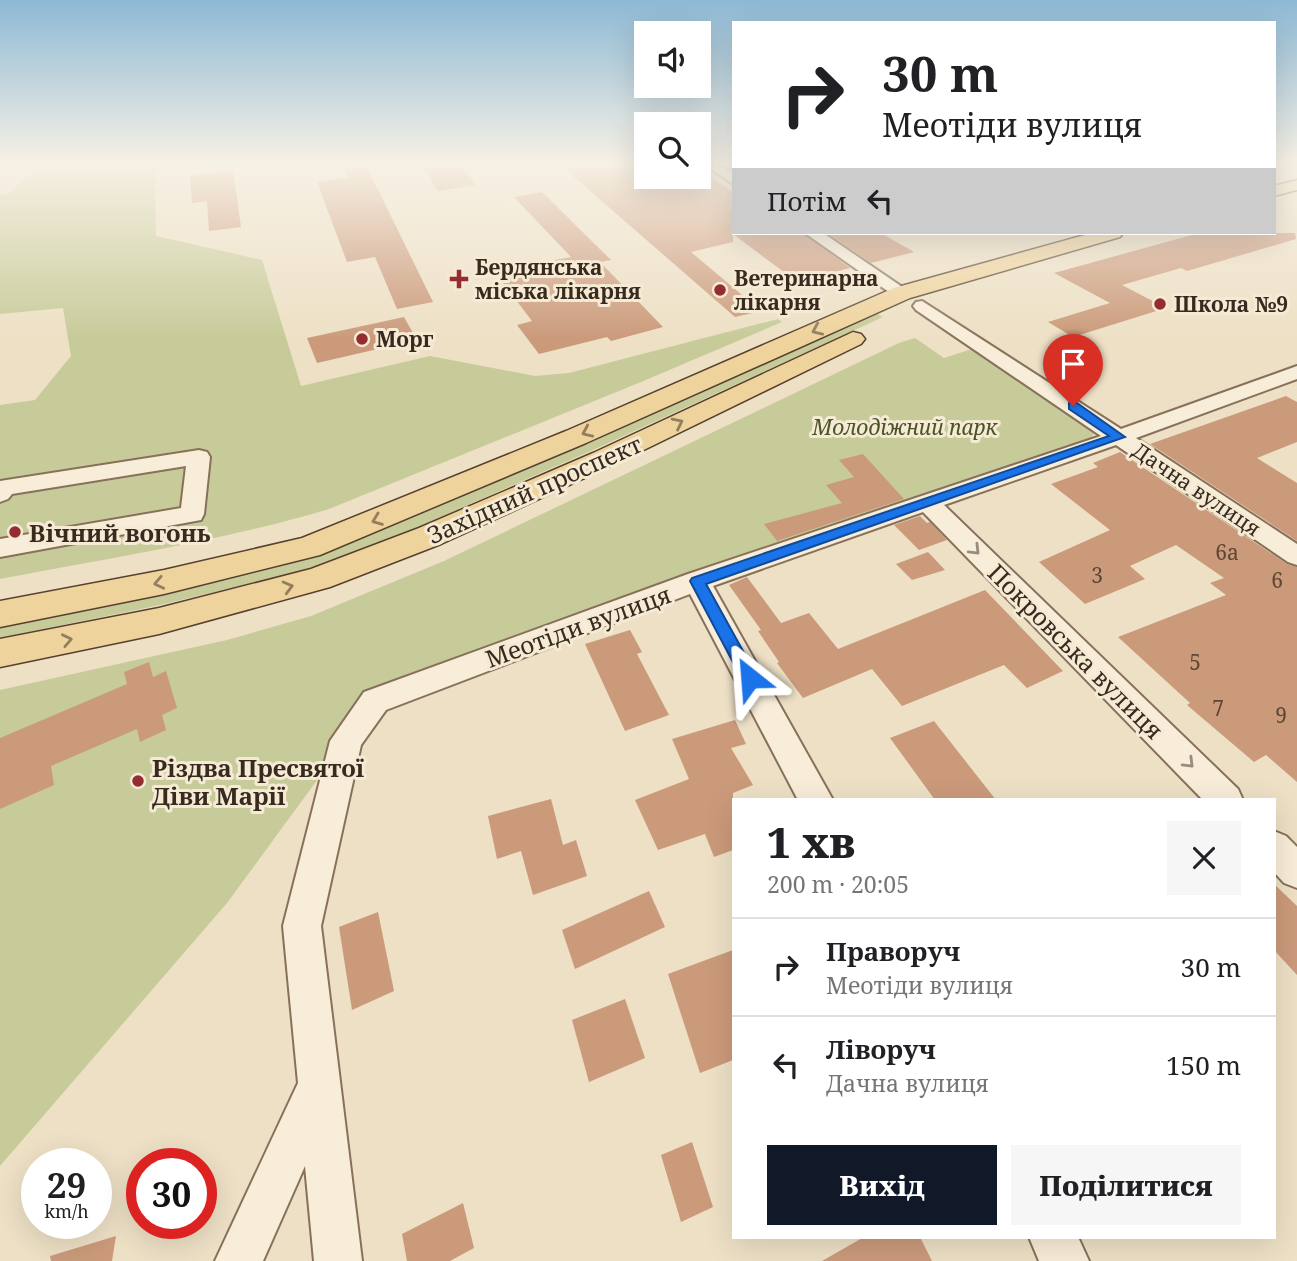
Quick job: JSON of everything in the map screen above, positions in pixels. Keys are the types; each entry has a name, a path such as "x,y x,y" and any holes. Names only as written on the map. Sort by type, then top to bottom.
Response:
{"main road":[{"name":"Західний проспект","path":"0,614 164,582 309,547 912,299 1042,251 1105,235"},
{"name":"Західний проспект","path":"0,653 159,621 317,579 430,536 611,455 912,299"}],"street":[{"name":"Дачна вулиця","path":"816,235 1297,556"},
{"name":"Меотіди вулиця","path":"319,1086 302,926 346,741 375,701 697,581 1119,437 1297,372"},
{"path":"1274,379 1297,392"},
{"path":"0,494 3,488 199,457 192,514 0,548"},
{"name":"Покровська вулиця","path":"927,502 1224,798"},
{"path":"697,581 815,798"},
{"path":"1276,850 1297,871"},
{"path":"239,1261 319,1086"},
{"path":"319,1086 338,1261"},
{"path":"1053,1239 1065,1261"}],"green space":[{"path":"0,222 156,222 156,236 262,260 301,386 430,356 535,376 569,373 778,319 782,322 329,509 207,540 0,579 0,405 35,400 71,356 63,308 0,314"},
{"path":"874,312 883,317 593,450 420,526 315,568 160,605 0,638 0,625 163,593 315,557 586,443"},
{"name":"Молодіжний парк","path":"915,338 944,358 972,349 1094,433 1088,445 375,701 227,903 0,1166 0,690 227,640 311,616 444,561 899,343"}],"building":[{"path":"208,222 240,222 241,227 209,231"},
{"path":"332,222 394,222 433,302 397,309 375,257 347,262"},
{"path":"538,222 572,222 611,260 600,262 663,327 611,341 607,337 539,354 517,325 532,321 494,271 571,257"},
{"path":"626,222 732,222 733,242 691,252 761,311 735,317"},
{"path":"1295,233 1296,239 1187,271 1181,268 1122,285 1166,308 1073,337 1048,322 1110,303 1054,273 1192,235"},
{"path":"734,235 806,235 850,268 797,282"},
{"path":"830,235 884,235 914,252 871,263"},
{"name":"Морг","path":"404,317 417,340 317,363 307,338"},
{"path":"1286,396 1297,402 1297,442 1257,458 1297,483 1297,541 1150,444"},
{"path":"1120,452 1287,564 1297,567 1297,782 1266,755 1254,762 1187,705 1190,703 1118,637 1226,595 1210,583 1224,578 1176,545 1130,566 1145,579 1085,604 1039,562 1110,530 1051,484 1098,467 1093,463"},
{"path":"863,454 904,499 777,541 764,524 842,503 826,485 854,477 839,460"},
{"path":"920,516 927,523 930,522 947,540 919,550 894,525"},
{"path":"928,552 945,570 912,580 896,564"},
{"path":"747,577 781,623 809,613 838,649 985,590 1063,671 1027,688 1004,665 902,706 872,669 803,698 777,663 779,662 758,631 761,630 729,585"},
{"path":"630,630 642,652 637,654 669,715 625,731 585,644"},
{"path":"149,662 153,677 166,671 177,708 162,715 166,730 140,742 137,729 51,766 54,785 0,809 0,738 127,684 124,672"},
{"path":"735,720 746,744 731,748 753,785 733,793 732,850 714,857 705,834 658,850 635,800 689,779 672,739"},
{"path":"934,721 994,798 934,798 890,738"},
{"path":"551,799 563,845 576,840 587,876 533,895 521,851 497,859 488,816"},
{"path":"1276,886 1297,906 1297,975 1276,952"},
{"path":"649,891 665,927 575,969 562,930"},
{"path":"378,912 394,991 352,1010 339,927"},
{"path":"732,950 732,1060 700,1073 668,974"},
{"path":"625,999 645,1058 589,1082 572,1020"},
{"path":"692,1142 713,1207 681,1222 661,1155"},
{"path":"463,1203 474,1248 450,1261 407,1261 402,1234"},
{"path":"116,1236 112,1261 51,1261 50,1256"},
{"path":"860,1239 921,1239 932,1261 822,1261"}],"place":[{"name":"Бердянська міська лікарня","path":"459,279"},
{"name":"Ветеринарна лікарня","path":"720,290"},
{"name":"Школа №9","path":"1160,304"},
{"name":"Морг","path":"362,339"},
{"name":"Вічний вогонь","path":"15,532"},
{"name":"Різдва Пресвятої Діви Марії","path":"138,781"}],"route":[{"path":"750,678 697,581 1119,437 1073,406"}]}
